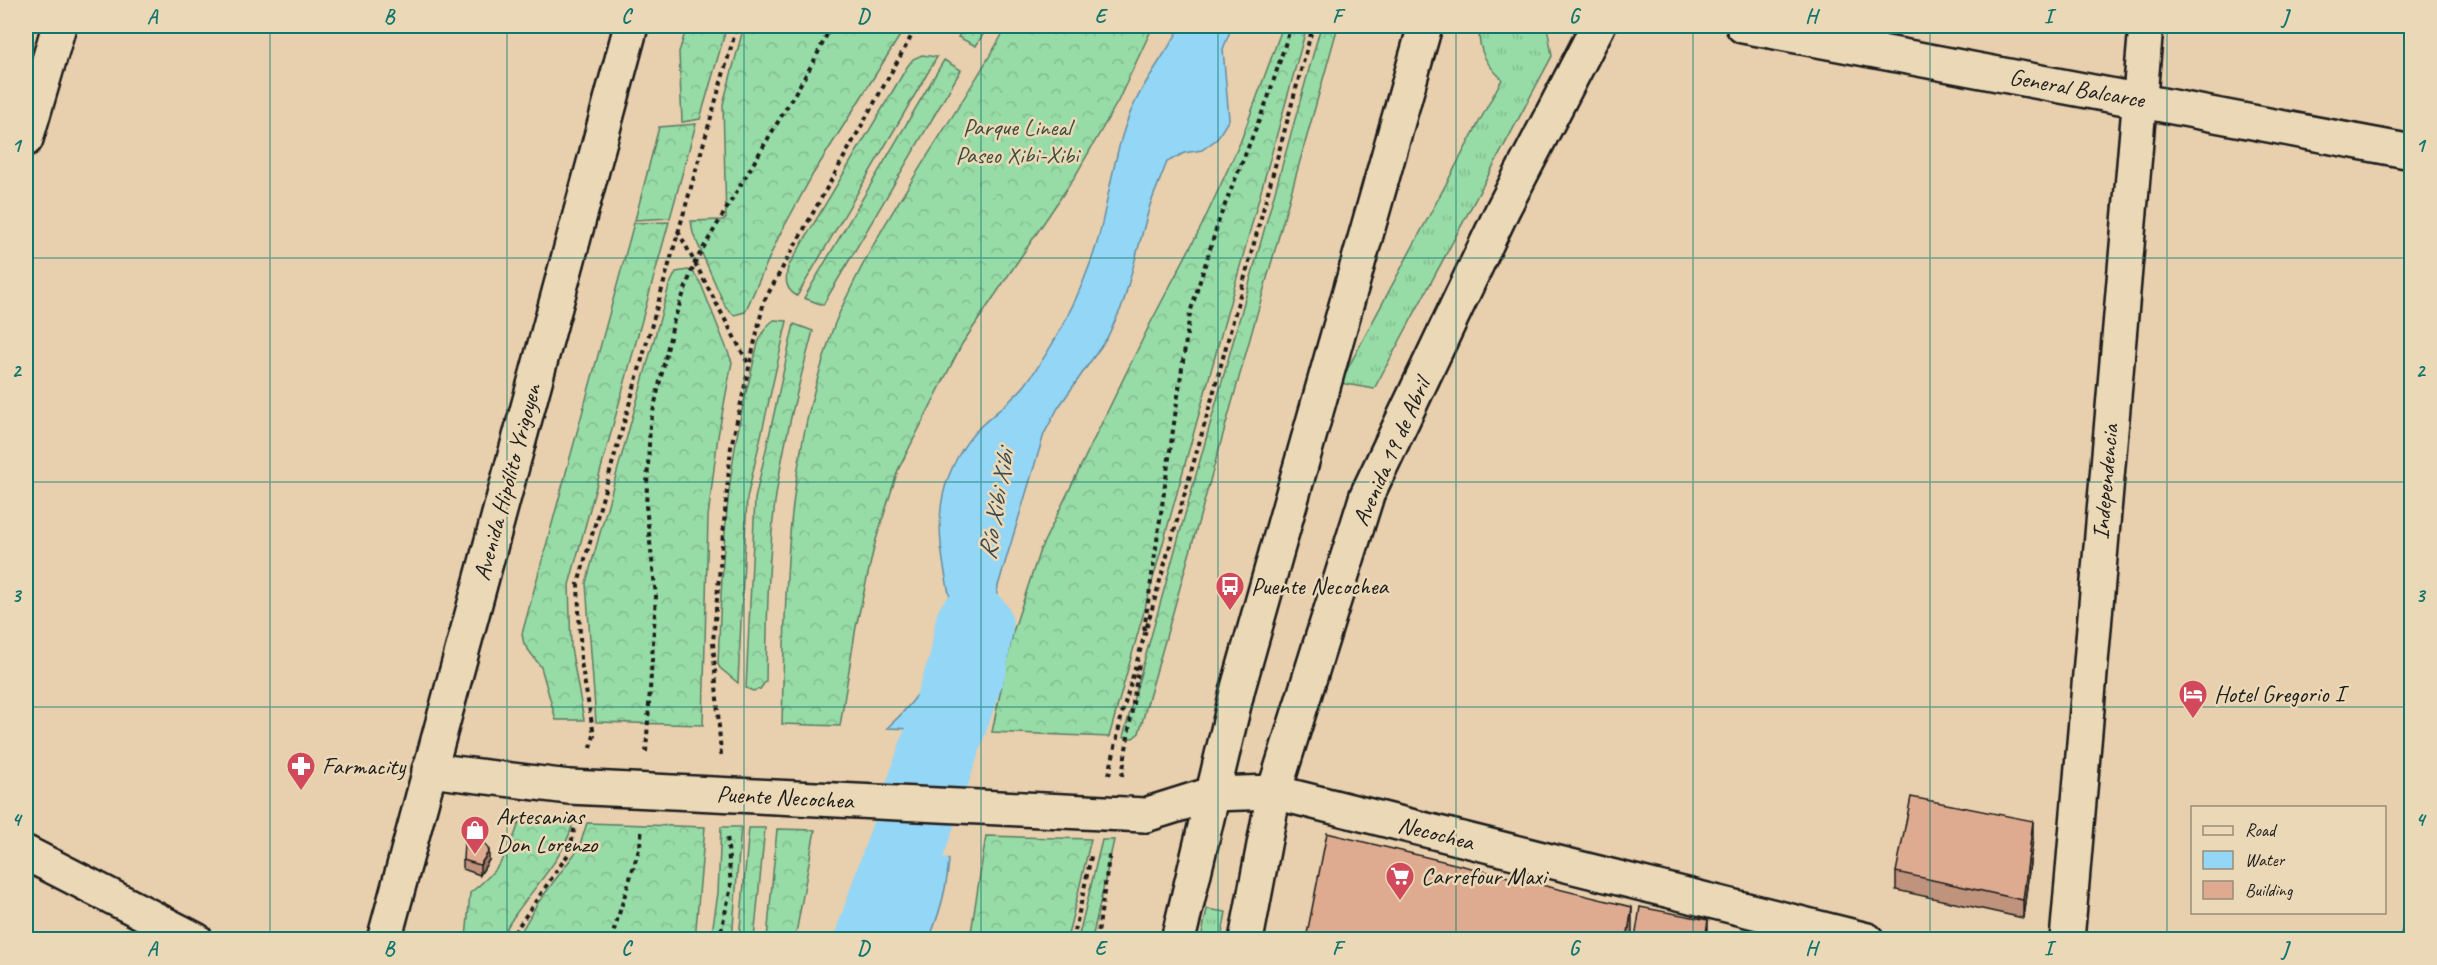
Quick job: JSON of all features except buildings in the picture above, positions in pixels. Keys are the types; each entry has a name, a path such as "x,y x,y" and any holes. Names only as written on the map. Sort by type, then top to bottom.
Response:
{"street":[{"path":"26,139 59,26"},
{"name":"Avenida Hipólito Yrigoyen","path":"384,939 631,26"},
{"path":"1178,939 1238,688 1425,26"},
{"name":"Avenida 19 de Abril","path":"1246,939 1274,792 1367,495 1503,209 1598,26"},
{"name":"General Balcarce","path":"1743,26 2412,152"},
{"name":"Independencia","path":"2067,939 2137,99 2146,26"},
{"name":"Puente Necochea","path":"429,770 573,802 1145,815"},
{"name":"Necochea","path":"1145,815 1212,794 1274,792 1867,939"},
{"path":"26,853 196,939"}],"path":[{"path":"589,759 594,735 580,662 578,584 737,26"},
{"path":"645,763 656,596 646,506 650,425 674,320 694,262 814,61 831,26"},
{"path":"722,759 713,642 731,447 764,301 916,26"},
{"path":"1121,780 1190,313 1220,217 1268,98 1291,26"},
{"path":"1107,782 1122,714 1313,26"},
{"path":"678,231 749,366"},
{"path":"510,939 569,853 573,802"},
{"path":"611,939 640,846 642,822"},
{"path":"719,939 731,887 727,828"},
{"path":"1096,939 1111,848"},
{"path":"1073,939 1093,849"}],"green space":[{"path":"687,26 727,26 700,119 682,122 679,52"},
{"path":"744,26 906,26 813,174 779,236 745,312 734,315 726,308 693,233 691,221 726,218 723,104"},
{"name":"Parque Lineal Paseo Xibi-Xibi","path":"965,26 988,26 976,46 958,37"},
{"name":"Parque Lineal Paseo Xibi-Xibi","path":"1007,26 1153,26 1118,101 1074,178 962,344 898,470 875,543 856,627 840,726 782,724 786,588 794,497 810,408 831,334 856,278 876,241"},
{"path":"1283,26 1307,26 1109,737 992,732 1013,632 1040,550 1150,324 1202,225 1240,143"},
{"path":"1321,26 1338,26 1139,733 1133,738 1123,737"},
{"path":"1485,26 1543,26 1548,32 1552,56 1374,389 1340,383 1502,79 1492,69 1482,52 1479,32"},
{"name":"Parque Lineal Paseo Xibi-Xibi","path":"922,55 937,57 797,296 787,284 788,267 907,67 913,59"},
{"name":"Parque Lineal Paseo Xibi-Xibi","path":"944,60 961,70 823,305 804,298"},
{"path":"696,124 670,218 635,220 659,127"},
{"path":"669,222 569,585 571,648 584,720 556,720 541,667 524,644 522,634 634,223"},
{"path":"688,270 694,273 701,284 732,362 718,436 708,517 703,725 596,722 586,583 669,286 676,272"},
{"path":"774,320 787,321 747,498 738,683 718,664 726,518 735,445 756,351 764,331"},
{"path":"794,324 813,331 796,394 775,502 769,569 766,681 760,689 753,691 746,688 755,499"},
{"path":"520,820 573,823 560,854 509,924 501,939 466,939 470,893 488,877 507,853"},
{"path":"587,823 705,827 695,939 517,939 537,904 579,848"},
{"path":"721,827 741,827 732,939 711,939 718,893"},
{"path":"749,828 765,828 754,939 739,939"},
{"path":"777,829 815,830 795,939 767,939"},
{"path":"986,836 1091,839 1067,939 970,939"},
{"path":"1102,840 1114,840 1092,939 1078,939"},
{"path":"1207,909 1226,912 1221,939 1201,939"}],"water":[{"path":"1181,26 1232,26 1223,49 1229,119 1217,139 1202,150 1184,153 1167,162 1150,205 1123,304 1107,338 1058,408 1044,434 998,586 973,731 887,728 923,687 934,669 948,633 951,615 950,598 943,560 940,521 943,495 949,476 963,448 975,432 1025,385 1067,317 1084,280 1097,243 1117,154 1131,111"},
{"path":"950,834 945,888 929,939 853,940 865,919 878,884 882,847"}],"pier":[{"path":"878,829 951,831 953,859 879,856 874,832"}],"waterway":[{"name":"Río Xibi Xibi","path":"874,940 968,664 974,626"}],"place":[{"name":"Puente Necochea","path":"1230,612"},
{"name":"Hotel Gregorio I","path":"2193,720"},
{"name":"Farmacity","path":"301,792"},
{"name":"Artesanias Don Lorenzo","path":"475,856"},
{"name":"Carrefour Maxi","path":"1400,902"}]}
